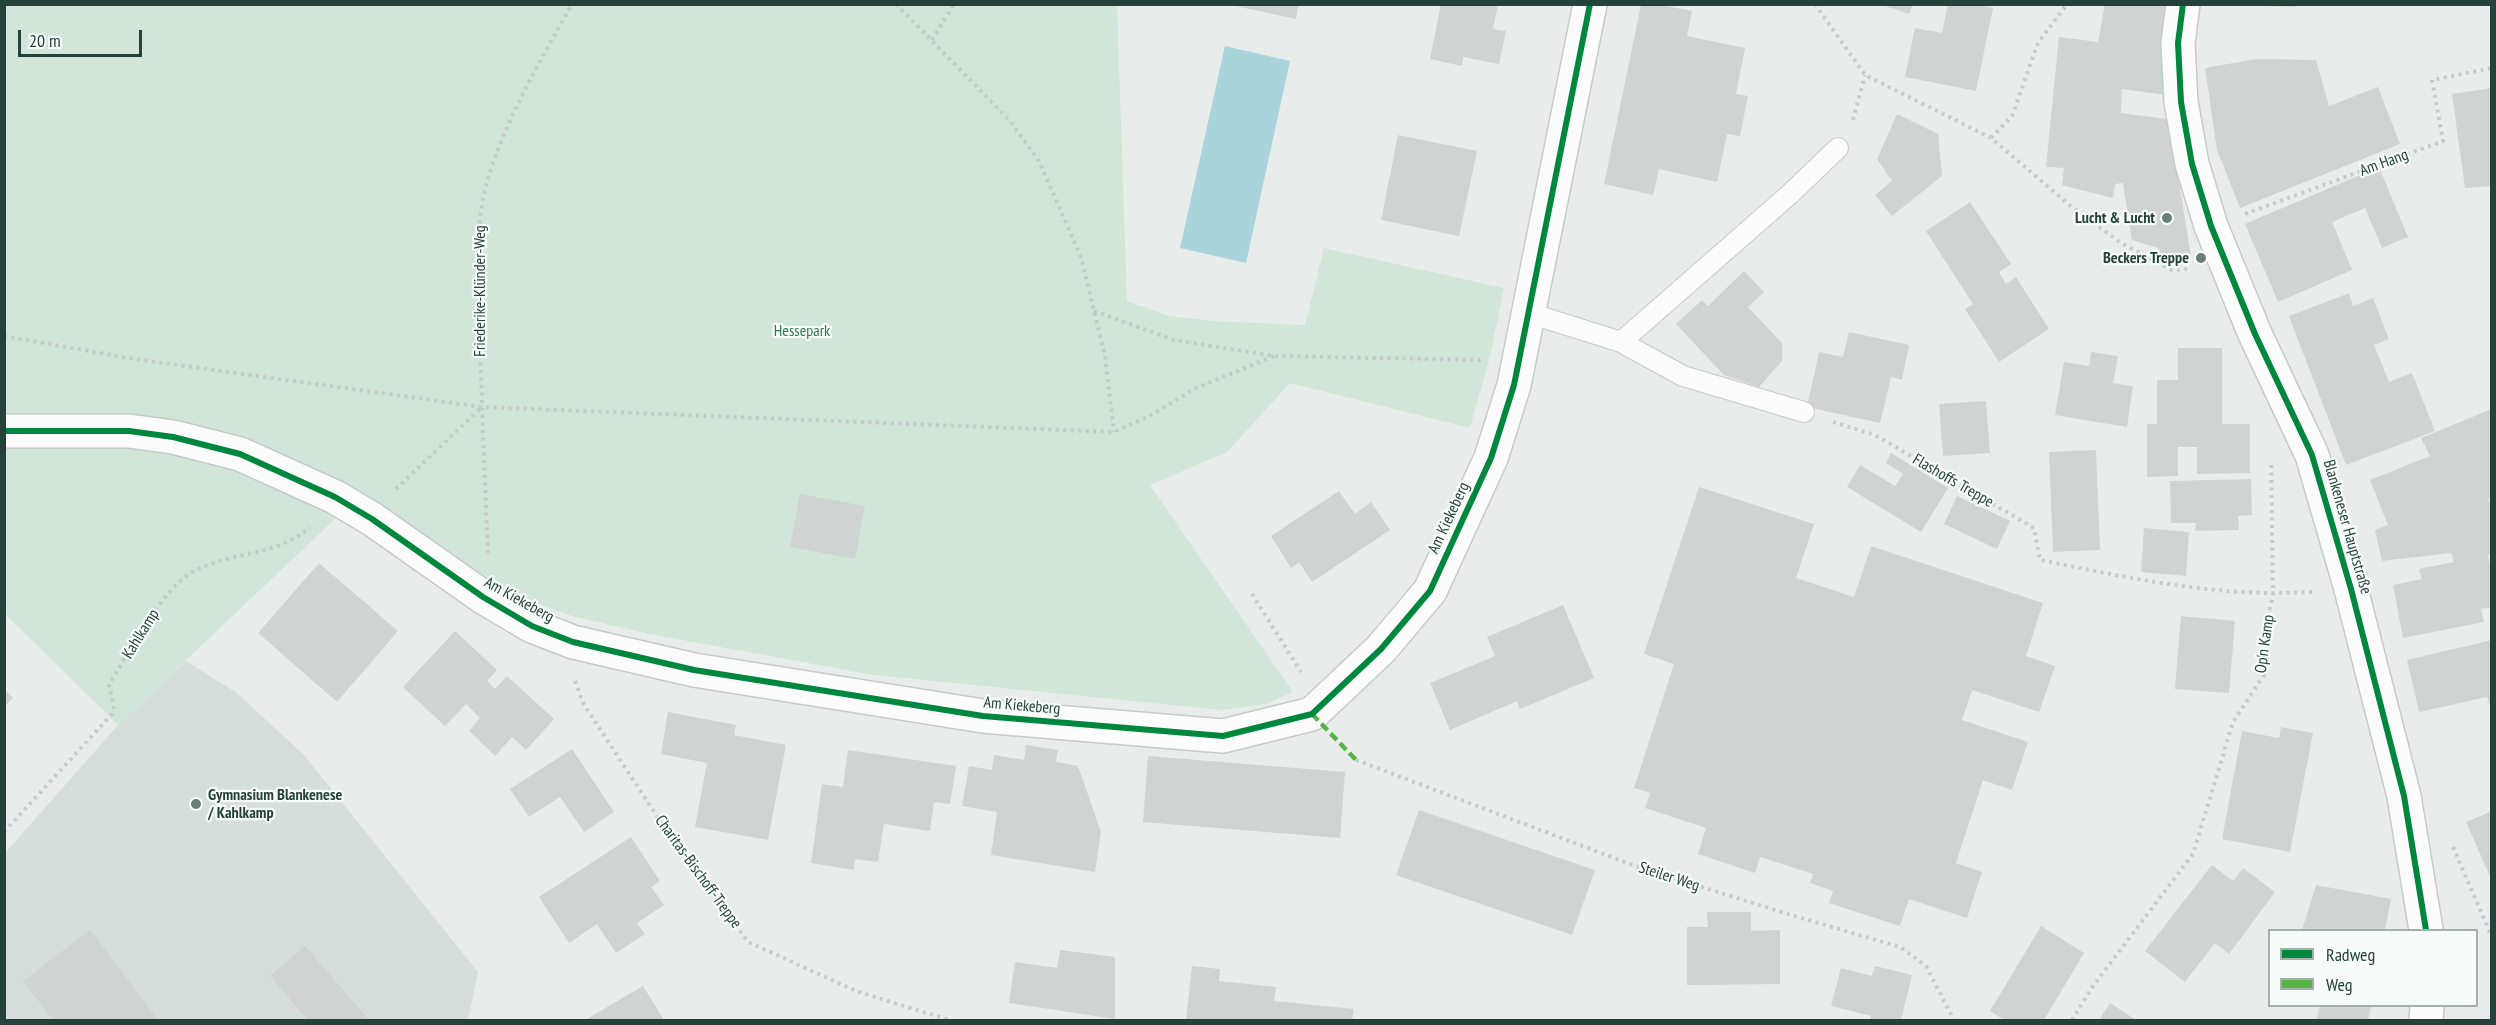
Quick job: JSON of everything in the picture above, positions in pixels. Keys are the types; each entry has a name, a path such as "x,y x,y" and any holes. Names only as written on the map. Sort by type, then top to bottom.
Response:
{"street":[{"name":"Am Kiekeberg","path":"4,431 129,431 173,436 240,454 335,496 372,519 483,597 532,626 573,642 694,670 983,716 1223,736 1312,714 1381,649 1430,591 1491,458 1514,385 1590,4"},
{"name":"Blankeneser Hauptstraße","path":"2183,4 2178,43 2181,102 2192,164 2211,226 2255,334 2312,455 2351,589 2404,796 2426,929"}],"lane":[{"path":"1621,342 1790,194 1838,148"},
{"path":"1529,313 1621,342 1683,376 1804,412"}],"path":[{"path":"896,4 978,91 1010,121 1039,161 1081,258 1105,356 1114,432"},
{"path":"932,40 954,4"},
{"path":"1815,4 1865,75 1991,138 2073,208 2121,243 2172,270 2227,266"},
{"path":"1991,138 2012,116 2037,43 2067,4"},
{"path":"1838,148 1856,114 1865,75"},
{"path":"1094,311 1174,340 1274,356 1518,361"},
{"path":"4,336 134,359 482,407 1114,432 1151,415 1196,388 1274,356"},
{"path":"372,519 387,498 482,407"},
{"path":"1252,594 1307,682 1312,714"}],"shaded area":[{"name":"Gymnasium Blankenese / Kahlkamp","path":"186,661 237,693 304,755 478,972 468,1020 7,1020 5,1018 5,853 118,725"}],"green space":[{"name":"Hessepark","path":"4,5 1117,5 1127,301 1169,316 1213,321 1305,325 1324,248 1504,288 1490,357 1470,428 1290,383 1227,452 1150,485 1293,692 1266,704 1222,710 874,675 649,634 572,616 528,600 443,552 358,497 118,725 5,614"}],"water":[{"path":"1225,46 1290,61 1246,263 1180,248"}],"building":[{"path":"1226,4 1299,4 1296,19"},
{"path":"1441,4 1498,4 1493,29 1506,31 1499,64 1463,57 1462,66 1430,59"},
{"path":"1879,4 1913,4 1909,14"},
{"path":"1948,4 1975,4 1993,8 1976,91 1905,77 1915,28 1942,33"},
{"path":"2105,4 2166,4 2164,23 2166,95 2122,89 2121,113 2167,119 2191,257 2158,257 2158,248 2132,240 2123,183 2115,184 2113,198 2062,185 2064,168 2046,167 2059,37 2098,42"},
{"path":"2263,4 2297,4 2296,7 2263,6"},
{"path":"1641,5 1661,5 1692,11 1687,36 1745,48 1736,94 1748,96 1740,136 1727,134 1717,182 1659,169 1653,195 1604,184"},
{"path":"2256,59 2316,60 2329,106 2378,87 2400,144 2240,208 2217,150 2205,68"},
{"path":"2492,88 2492,186 2465,188 2452,94"},
{"path":"1897,114 1938,134 1942,176 1892,216 1875,195 1892,181 1877,159"},
{"path":"1398,135 1477,151 1459,236 1381,220"},
{"path":"2379,167 2408,237 2382,248 2365,208 2332,222 2352,270 2278,302 2245,224"},
{"path":"1970,202 2011,264 1999,272 2006,284 2016,277 2049,329 1999,362 1965,309 1973,304 1926,231"},
{"path":"1744,271 1764,292 1748,307 1782,343 1782,361 1759,387 1724,375 1676,324 1702,300 1708,306"},
{"path":"2349,293 2353,306 2373,298 2389,339 2374,345 2389,382 2412,373 2435,431 2346,465 2289,316"},
{"path":"1849,332 1909,345 1902,380 1891,377 1880,423 1807,407 1819,352 1843,357"},
{"path":"2178,348 2222,348 2222,424 2250,424 2250,473 2197,474 2197,447 2178,447 2178,476 2147,477 2147,424 2157,424 2157,380 2178,380"},
{"path":"2091,352 2118,356 2113,383 2133,386 2127,427 2055,415 2064,362 2089,366"},
{"path":"1986,401 1990,453 1943,456 1939,404"},
{"path":"2492,409 2492,498 2488,499 2492,509 2492,555 2488,555 2492,575 2492,607 2481,609 2484,622 2403,638 2393,585 2422,579 2419,569 2454,562 2451,553 2382,561 2375,530 2388,525 2370,480 2430,456 2421,438"},
{"path":"2096,450 2100,550 2053,552 2049,452"},
{"path":"1891,453 1948,488 1921,532 1847,487 1860,465 1895,486 1903,474 1886,463"},
{"path":"2251,479 2252,515 2238,516 2239,530 2195,531 2196,523 2171,523 2170,481"},
{"path":"1699,487 1814,524 1796,578 1854,597 1871,546 2043,603 2026,656 2055,666 2039,712 1972,690 1962,720 2028,742 2012,790 1983,780 1956,863 1982,872 1967,918 1909,899 1900,926 1829,903 1833,891 1810,883 1813,874 1760,857 1755,873 1698,854 1706,828 1645,808 1650,793 1634,788 1674,664 1644,654"},
{"path":"1339,491 1355,514 1371,502 1390,530 1312,582 1299,562 1291,568 1271,536"},
{"path":"800,494 865,506 855,559 790,547"},
{"path":"1957,496 2010,521 1997,549 1944,524"},
{"path":"2144,528 2189,532 2186,576 2141,572"},
{"path":"319,563 398,631 337,702 258,633"},
{"path":"1563,605 1594,678 1520,709 1517,701 1450,730 1430,683 1495,656 1487,637"},
{"path":"2181,616 2235,621 2229,693 2175,689"},
{"path":"455,631 497,670 487,681 495,689 507,676 554,719 526,750 512,737 495,756 469,731 480,718 466,704 445,726 403,687"},
{"path":"2492,640 2492,713 2487,697 2419,712 2407,660"},
{"path":"4,689 13,698 4,707"},
{"path":"668,712 736,725 734,735 786,745 768,840 695,827 707,763 661,754"},
{"path":"2281,727 2313,733 2290,852 2222,839 2242,731 2279,738"},
{"path":"1026,745 1058,750 1056,762 1078,766 1101,832 1095,872 991,855 997,812 962,806 969,766 992,770 994,755 1024,760"},
{"path":"572,749 614,812 584,832 560,797 529,817 510,789"},
{"path":"848,750 956,766 950,804 934,802 930,831 884,824 878,862 855,859 854,870 811,863 822,784 843,787"},
{"path":"1148,756 1345,772 1340,838 1143,822"},
{"path":"1419,810 1595,870 1572,935 1396,875"},
{"path":"2492,811 2492,881 2466,822"},
{"path":"631,837 660,881 651,887 664,905 637,923 645,934 616,953 597,924 569,943 539,897"},
{"path":"2212,865 2233,881 2243,868 2275,892 2229,954 2215,943 2185,982 2145,951"},
{"path":"2316,885 2391,899 2385,929 2302,929"},
{"path":"1707,912 1751,912 1751,931 1780,930 1780,984 1687,985 1687,927 1708,927"},
{"path":"2041,926 2084,953 2044,1020 2004,1020 1990,1011"},
{"path":"90,930 158,1020 53,1020 23,981"},
{"path":"305,946 369,1020 308,1020 270,976"},
{"path":"1060,950 1115,957 1115,1019 1009,1003 1015,962 1057,968"},
{"path":"1192,966 1220,969 1219,981 1276,987 1274,1001 1354,1009 1352,1020 1186,1020"},
{"path":"1875,966 1912,975 1901,1020 1870,1020 1871,1016 1831,1006 1841,968 1872,976"},
{"path":"643,986 664,1020 585,1020"},
{"path":"2110,1003 2136,1020 2099,1020"},
{"path":"2320,1007 2371,1007 2368,1020 2316,1020"}],"marked path":[{"path":"1312,714 1356,760"}],"cycle path":[{"path":"4,431 129,431 173,437 240,454 335,497 372,519 483,597 532,626 573,642 694,670 983,716 1223,736 1312,714 1381,649 1430,591 1491,458 1514,385 1590,4"},
{"path":"2183,4 2178,43 2181,102 2192,164 2211,226 2255,334 2312,455 2351,589 2404,796 2426,929"}],"place":[{"name":"Lucht & Lucht","path":"2167,218"},
{"name":"Beckers Treppe","path":"2201,258"},
{"name":"Gymnasium Blankenese / Kahlkamp","path":"196,804"}]}
